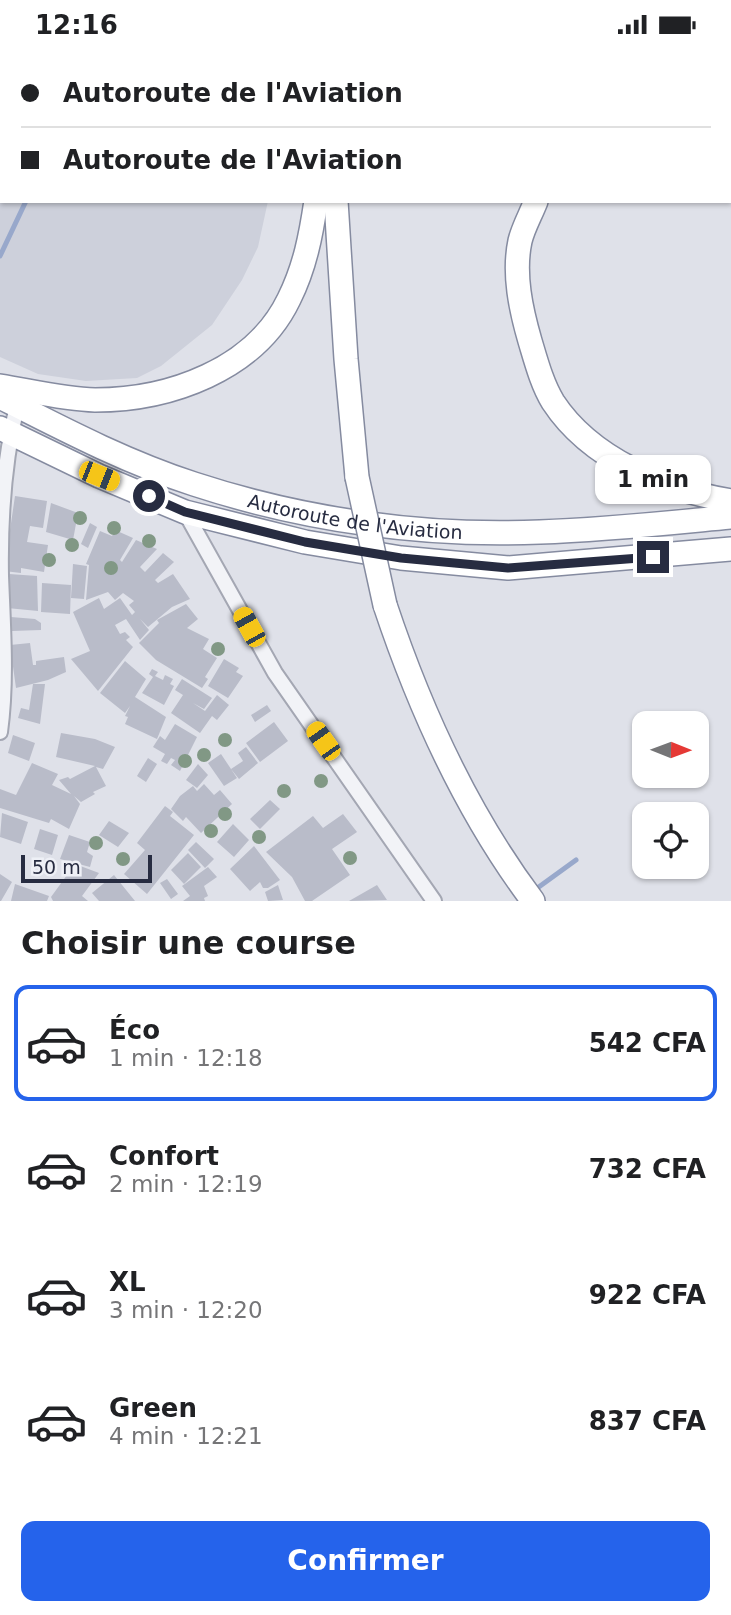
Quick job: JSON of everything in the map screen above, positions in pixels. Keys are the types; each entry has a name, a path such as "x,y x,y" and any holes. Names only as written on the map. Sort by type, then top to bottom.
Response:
{"highway":[{"path":"0,386 94,400 135,398 178,389 219,371 260,339 289,301 309,249 316,203"},
{"path":"337,203 345,359 356,477 385,605 412,685 442,754 533,901"},
{"path":"535,203 520,242 519,301 538,367 553,402 587,439 626,464 659,482 700,496 731,501"},
{"name":"Autoroute de l'Aviation","path":"9,401 98,447 192,484 325,517 398,527 504,533 731,517"},
{"name":"Autoroute de l'Aviation","path":"5,431 99,476 185,512 305,542 414,560 508,568 677,556 731,549"},
{"path":"677,556 731,556"}],"street":[{"path":"0,732 3,708 5,431 9,401"},
{"path":"185,512 275,673 434,901"}],"shaded area":[{"path":"0,203 268,203 258,247 242,280 212,325 161,366 137,378 86,381 38,374 0,357"}],"building":[{"path":"15,496 47,501 43,528 30,526 27,542 48,545 44,572 21,568 21,573 4,571"},
{"path":"51,503 78,513 73,540 46,532"},
{"path":"90,523 97,527 88,548 81,544"},
{"path":"115,530 133,538 120,560 122,562 136,540 157,549 140,567 145,572 163,553 174,562 155,580 158,583 173,574 190,599 172,607 148,627 140,619 149,630 140,640 126,619 115,625 120,634 125,632 130,637 126,640 133,647 98,691 71,659 90,651 73,612 99,598 104,609 120,598 132,615 135,612 129,605 134,601 123,593 115,600 108,592 86,600 89,565 86,564 100,531 112,536"},
{"path":"73,564 87,566 84,599 71,598"},
{"path":"9,574 37,576 38,611 7,608"},
{"path":"42,583 71,585 70,614 41,612"},
{"path":"186,604 198,619 187,628 209,639 203,649 217,658 205,677 208,679 202,688 156,660 139,643 159,623 157,620"},
{"path":"11,617 35,619 41,623 41,630 12,631"},
{"path":"30,643 33,665 36,665 36,661 64,657 66,672 48,680 16,688 10,645"},
{"path":"224,659 239,668 236,672 243,676 228,698 208,686"},
{"path":"125,661 146,679 135,697 166,717 157,739 125,724 128,717 125,716 130,706 125,713 100,693"},
{"path":"152,669 158,672 155,676 163,680 165,675 173,679 170,684 174,686 164,705 142,693 153,677 149,674"},
{"path":"182,679 212,698 204,709 193,703 205,711 217,695 229,705 217,720 212,716 200,733 171,713 183,695 175,690"},
{"path":"33,684 45,684 40,724 18,718 21,708 29,710"},
{"path":"267,705 271,711 255,722 251,715"},
{"path":"274,722 288,741 260,762 246,743"},
{"path":"175,724 197,737 180,771 171,765 175,760 171,758 167,764 161,761 165,754 153,747 160,736 165,740"},
{"path":"61,733 95,739 115,747 103,769 96,767 106,786 81,802 74,796 80,804 69,829 51,819 49,823 0,808 0,789 16,795 32,763 58,774 52,785 71,794 59,780 68,777 70,779 95,766 56,757"},
{"path":"13,735 35,743 29,761 8,753"},
{"path":"246,747 258,763 239,779 231,769 243,761 238,753"},
{"path":"221,754 237,778 224,786 208,763"},
{"path":"148,758 157,764 146,782 137,776"},
{"path":"198,764 208,775 197,788 186,780"},
{"path":"204,784 214,795 220,790 232,804 201,833 186,817 183,821 171,809 180,796 193,786 197,791"},
{"path":"270,800 280,809 260,829 250,819"},
{"path":"165,806 173,812 170,816 194,835 147,894 124,874 145,850 137,843"},
{"path":"2,813 28,822 21,844 0,837"},
{"path":"343,814 357,832 332,849 350,875 312,901 305,901 292,877 266,852 313,816 323,828"},
{"path":"109,821 129,833 118,847 99,835"},
{"path":"233,824 249,840 234,857 217,842"},
{"path":"40,829 58,835 52,855 34,849"},
{"path":"69,835 90,842 87,852 93,856 90,867 60,859"},
{"path":"196,842 214,859 205,868 188,850"},
{"path":"254,846 280,880 268,888 263,888 260,882 250,891 230,869"},
{"path":"188,853 201,867 184,884 171,870"},
{"path":"75,864 99,873 82,896 88,901 53,901 51,897"},
{"path":"208,867 217,877 204,886 208,896 204,898 205,901 183,901 190,896 182,886"},
{"path":"0,874 12,882 1,901 0,901"},
{"path":"114,875 135,901 99,901 92,893"},
{"path":"167,879 178,894 171,899 160,883"},
{"path":"15,884 49,896 47,901 11,901"},
{"path":"278,885 283,900 268,901 265,892"},
{"path":"377,885 387,900 349,901"}],"waterway":[{"path":"0,256 25,203"},
{"path":"536,889 576,860"}],"route":[{"path":"149,496 185,512 305,542 401,558 508,568 653,557"}]}
